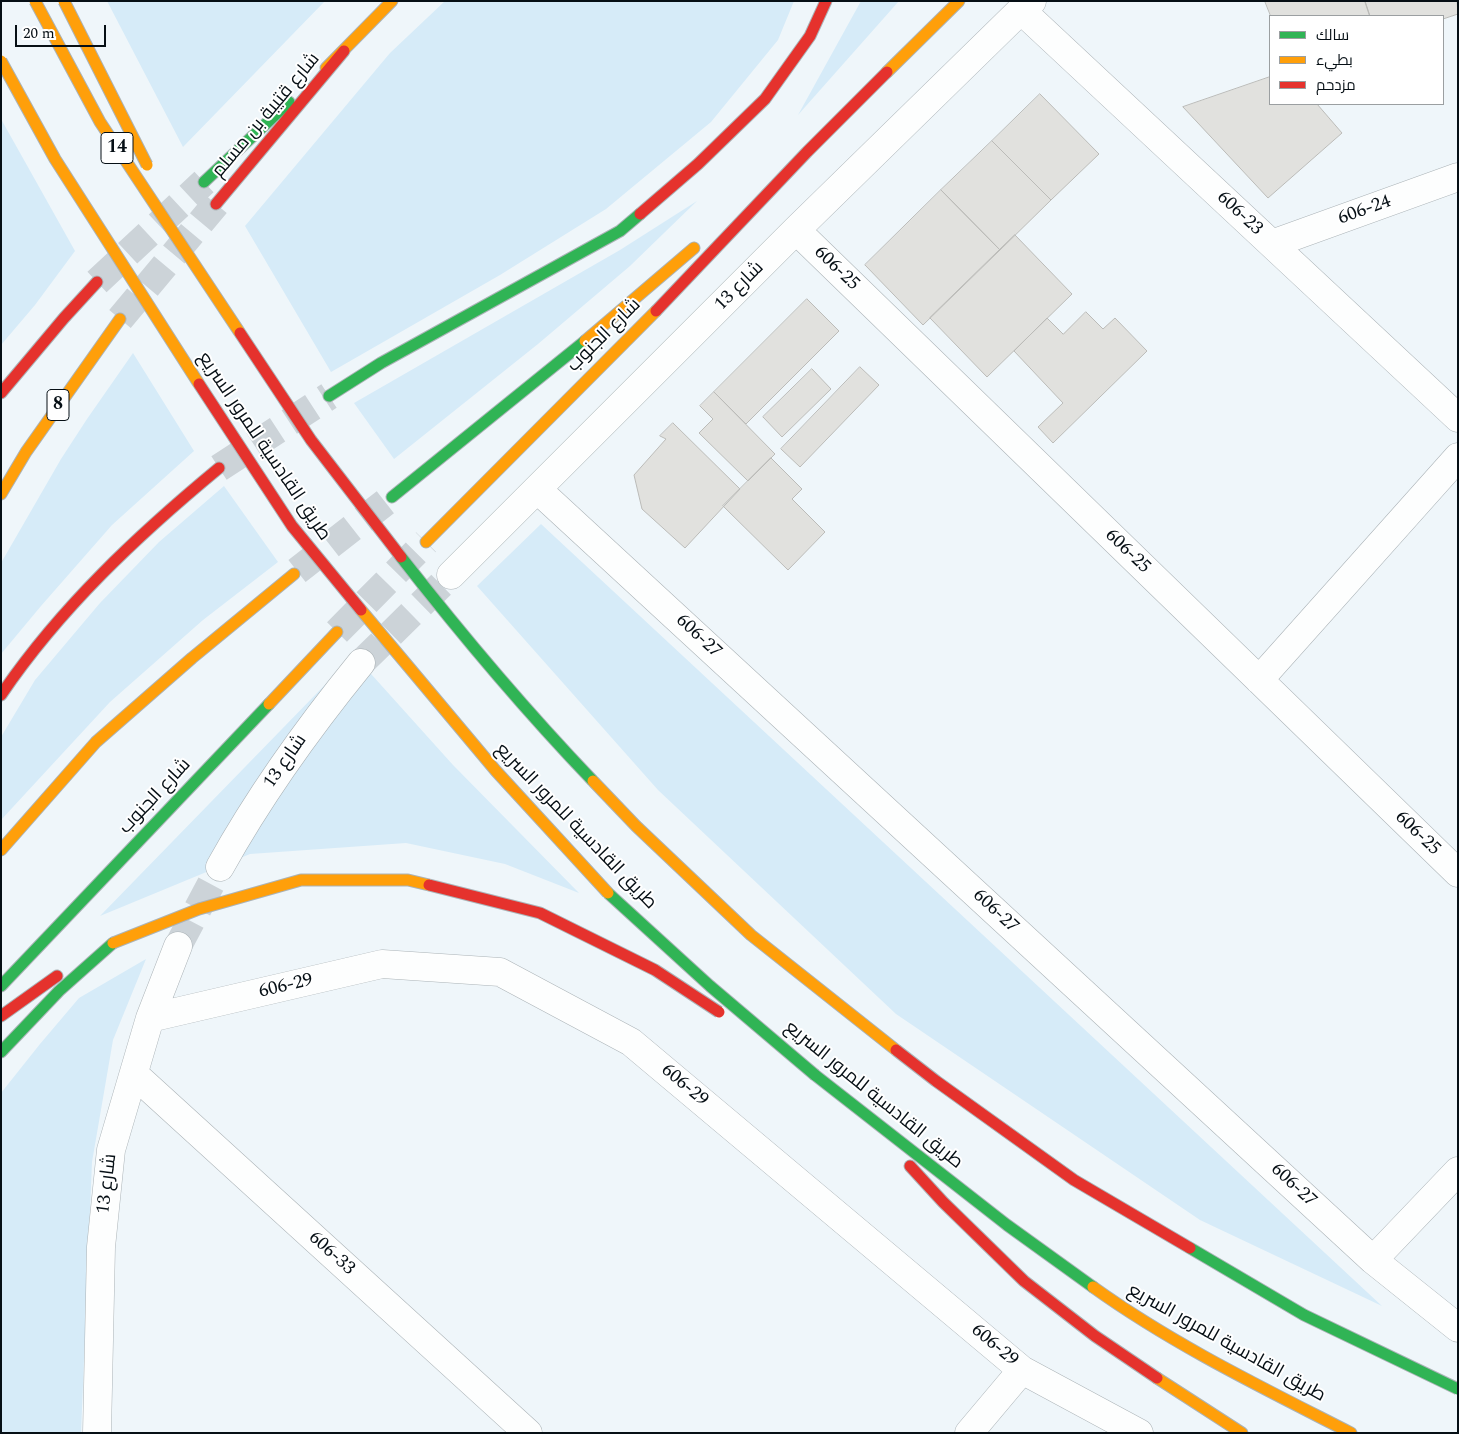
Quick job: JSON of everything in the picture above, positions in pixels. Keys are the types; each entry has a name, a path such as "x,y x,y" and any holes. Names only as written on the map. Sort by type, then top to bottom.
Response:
{"main road":[{"name":"14","path":"35,1 100,122 210,288"},
{"path":"64,1 152,175"},
{"path":"204,182 344,50 392,1"},
{"path":"329,396 381,363 620,231 698,164 765,99 810,36 826,1"},
{"name":"شارع الجنوب","path":"426,542 664,302 806,152 959,1"},
{"name":"شارع قتيبة بن مسلم","path":"216,204 344,50"},
{"name":"طريق القادسية للمرور السريع","path":"1,61 55,159 160,325 292,526 402,661 496,771 603,888 710,986 815,1075 1007,1225 1131,1314 1230,1371 1351,1433"},
{"name":"شارع الجنوب","path":"725,221 806,152"},
{"path":"161,193 210,288 311,440 442,609 556,742 636,826 751,935 936,1081 1074,1180 1304,1314 1458,1389"},
{"name":"شارع الجنوب","path":"392,497 585,340 703,240"},
{"path":"1,393 97,282"},
{"name":"8","path":"1,494 26,452 120,319"},
{"path":"1,695 24,662 65,613 116,559 168,510 219,468"},
{"path":"1,850 96,742 294,574"},
{"name":"شارع الجنوب","path":"1,986 337,632"},
{"path":"1,1016 46,983 113,943 198,909 301,880 408,880 540,913 655,970 815,1075"},
{"path":"1,1052 59,991 113,943"},
{"path":"855,1106 943,1202 1024,1280 1095,1336 1242,1433"}],"street":[{"name":"شارع 13","path":"451,575 796,230 1026,6"},
{"name":"606-23","path":"1026,6 1272,244 1458,418"},
{"name":"606-24","path":"1272,244 1458,177"},
{"name":"606-25","path":"796,230 1458,873"},
{"path":"1259,680 1458,457"},
{"name":"606-27","path":"538,490 1373,1260 1458,1328"},
{"name":"شارع 13","path":"220,867 246,820 291,753 322,710 362,663"},
{"name":"شارع 13","path":"97,1433 101,1247 112,1150 150,1018 178,946"},
{"name":"606-29","path":"150,1018 382,964 500,972 630,1042 1022,1370 1139,1433"},
{"name":"606-33","path":"134,1074 528,1433"},
{"path":"1373,1260 1458,1171"},
{"path":"968,1433 1022,1370"}],"shaded area":[{"path":"107,1 325,1 183,147"},
{"path":"445,1 794,1 778,40 711,122 606,209 500,275 331,372 245,226 390,53"},
{"path":"861,1 899,1 798,115"},
{"path":"1,119 75,251 35,305 1,345"},
{"path":"697,201 630,266 538,344 394,459 354,403 620,250"},
{"path":"133,353 194,451 112,525 1,654 1,563 61,459"},
{"path":"224,486 278,562 203,620 110,702 1,820 1,737 35,680 100,603 159,542"},
{"path":"541,524 1382,1306 1200,1220 896,1014 658,790 477,586"},
{"path":"354,655 453,765 579,893 505,864 406,843 250,854 100,916"},
{"path":"146,959 113,1040 92,1162 81,1433 1,1433 1,1093 79,998"}],"building":[{"path":"1265,1 1365,1 1370,15 1271,15"},
{"path":"1365,1 1457,1 1458,14 1444,19 1444,15 1370,15"},
{"path":"1269,77 1269,105 1318,105 1342,133 1268,198 1183,107"},
{"path":"1040,94 1099,154 1051,200 992,141"},
{"path":"992,141 1051,200 1000,250 941,190"},
{"path":"941,190 1000,250 923,325 865,265"},
{"path":"1015,235 1072,294 987,377 930,318"},
{"path":"807,299 839,331 746,424 714,392"},
{"path":"1086,312 1103,329 1115,318 1147,351 1053,443 1038,427 1063,403 1014,351 1047,318 1063,334"},
{"path":"860,367 879,385 800,467 781,449"},
{"path":"812,369 831,389 782,437 763,417"},
{"path":"714,392 775,454 748,481 699,433 713,419 700,406"},
{"path":"673,423 740,489 685,548 642,509 634,475 666,439 660,436"},
{"path":"771,458 802,489 792,499 825,532 788,570 723,506"}],"tunnel":[{"path":"97,282 204,182"},
{"path":"120,319 216,204"},
{"path":"219,468 329,396"},
{"path":"297,571 392,497"},
{"path":"337,632 426,542"},
{"path":"361,663 448,578"},
{"path":"178,946 220,867"}],"traffic: fast":[{"path":"204,182 289,102"},
{"path":"329,396 381,363 620,231 640,214"},
{"path":"392,497 585,341"},
{"path":"401,557 494,671 593,781"},
{"path":"1,986 269,704"},
{"path":"608,893 710,986 815,1075"},
{"path":"1,1052 59,991 113,943"},
{"path":"815,1075 1007,1225 1093,1287"},
{"path":"1190,1248 1304,1315 1458,1389"}],"traffic: slow":[{"path":"35,1 100,122 240,333"},
{"path":"64,1 147,165"},
{"path":"326,68 392,1"},
{"path":"887,72 959,1"},
{"path":"1,61 55,159 199,384"},
{"path":"585,341 694,248"},
{"path":"426,542 656,311"},
{"path":"1,494 26,452 120,319"},
{"path":"1,850 96,742 192,658 294,574"},
{"path":"361,610 496,771 608,893"},
{"path":"269,704 337,632"},
{"path":"593,781 636,826 751,935 896,1050"},
{"path":"113,943 199,909 301,880 408,880 429,885"},
{"path":"1093,1287 1187,1347 1351,1433"},
{"path":"1157,1378 1242,1433"}],"traffic: jam":[{"path":"640,214 698,164 765,99 810,36 826,1"},
{"path":"216,204 344,51"},
{"path":"656,311 807,152 887,72"},
{"path":"1,393 97,282"},
{"path":"240,333 311,440 401,557"},
{"path":"199,384 292,526 361,610"},
{"path":"1,695 49,632 102,574 130,546 219,468"},
{"path":"429,885 540,913 655,970 719,1012"},
{"path":"1,1016 57,976"},
{"path":"896,1050 1074,1180 1190,1248"},
{"path":"910,1166 943,1202 1024,1281 1095,1336 1157,1378"}]}
